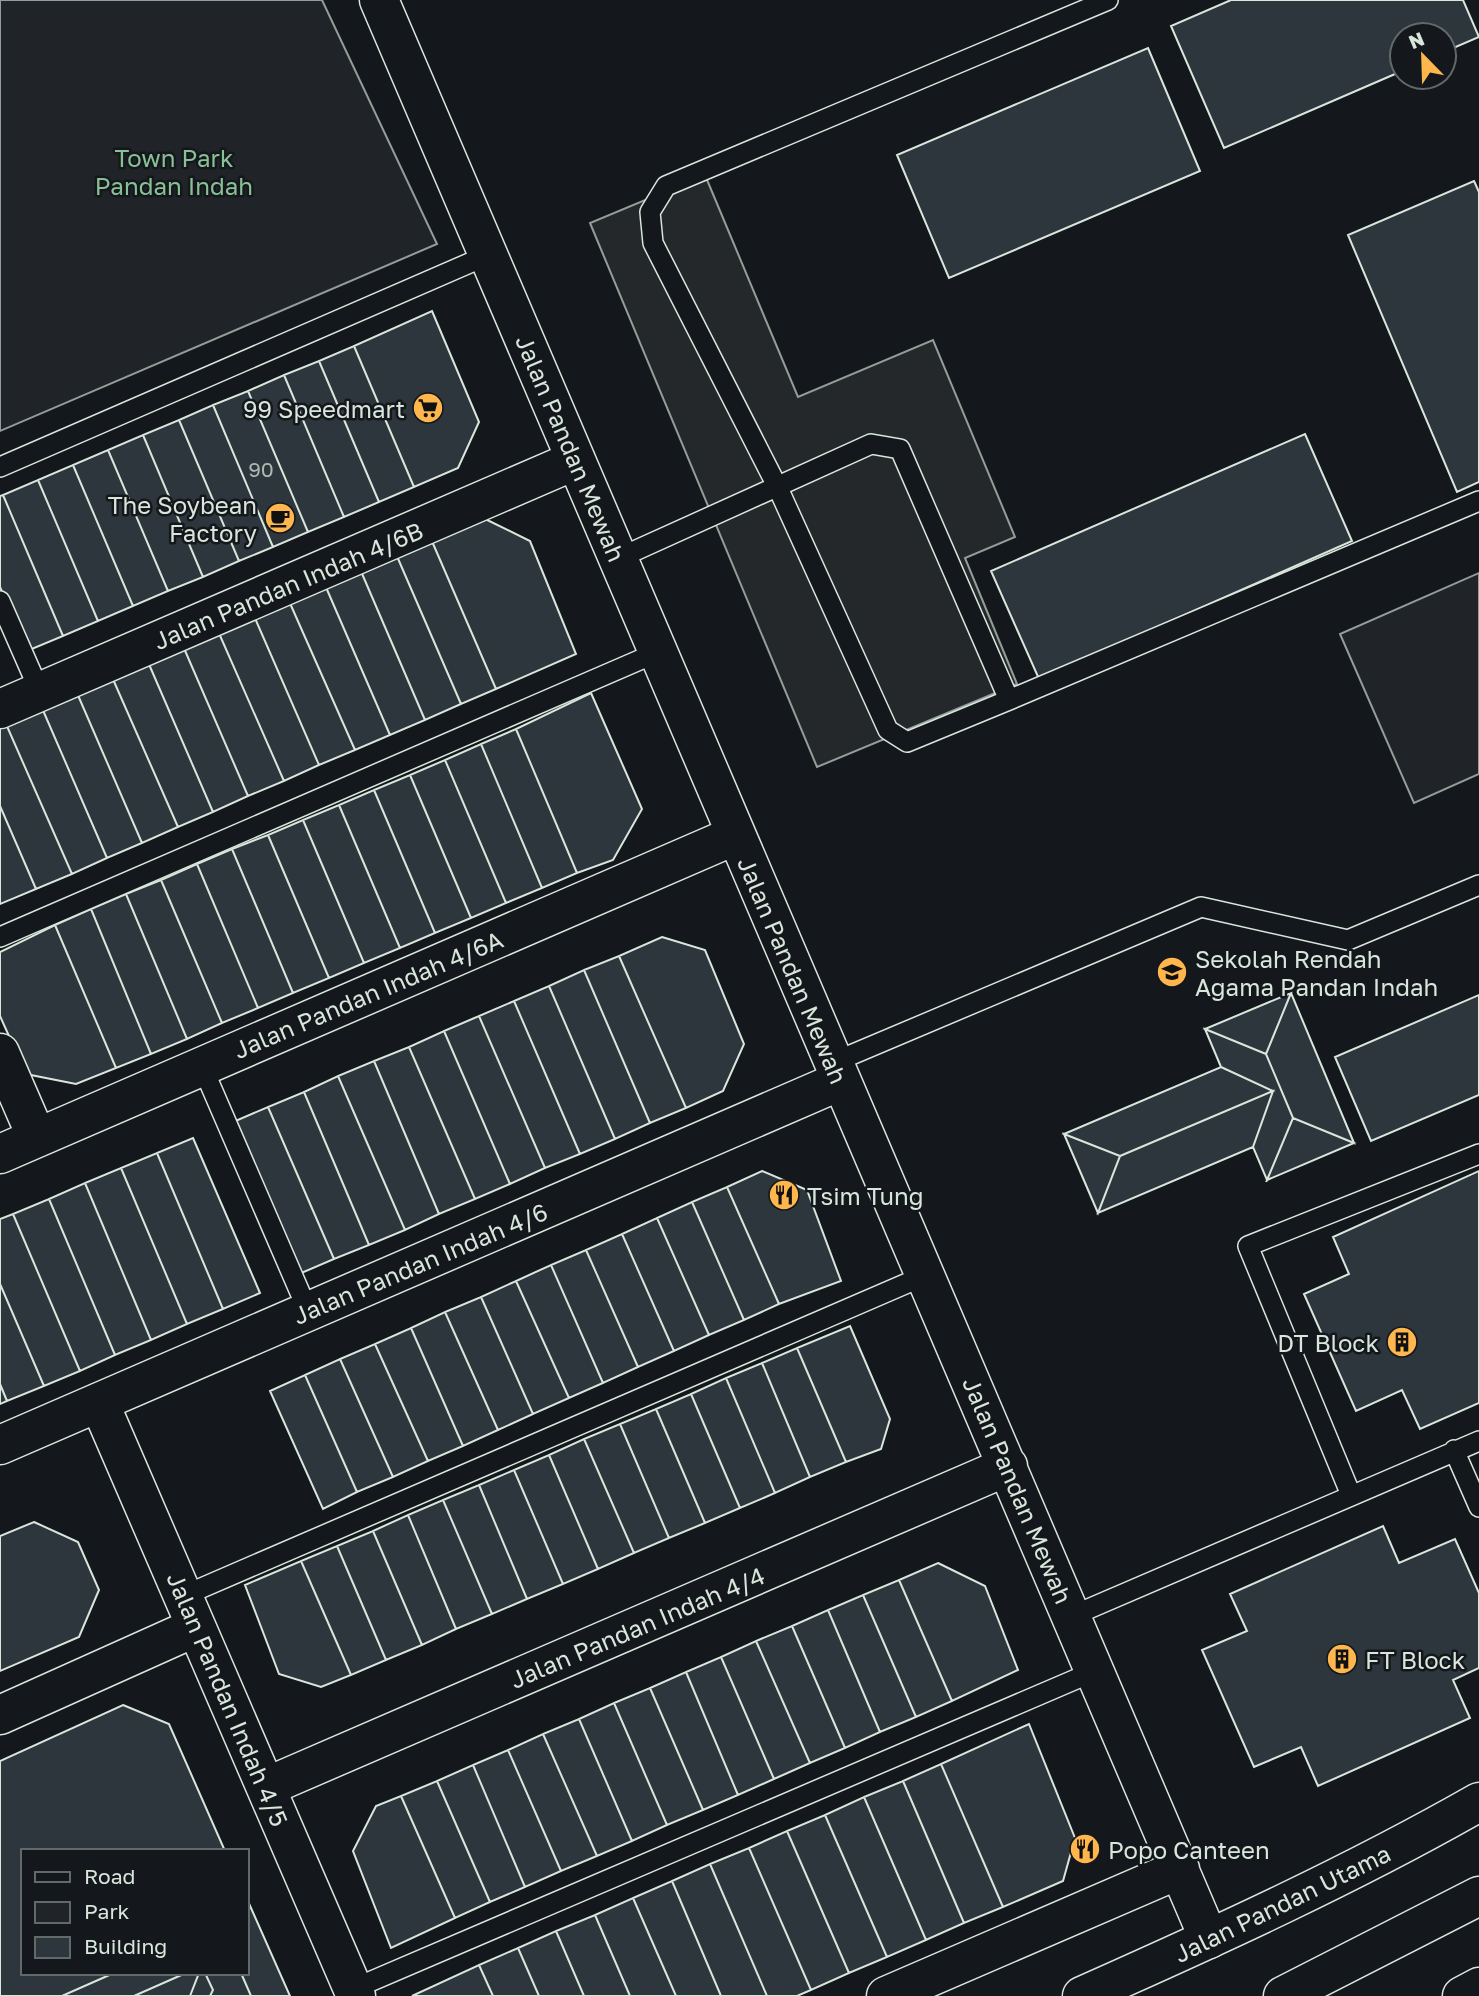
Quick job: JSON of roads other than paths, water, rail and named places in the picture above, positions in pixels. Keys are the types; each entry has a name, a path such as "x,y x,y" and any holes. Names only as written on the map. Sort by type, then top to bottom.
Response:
{"street":[{"name":"Jalan Pandan Mewah","path":"379,0 1209,1939"},
{"name":"Jalan Pandan Indah 4/6B","path":"0,709 576,460"},
{"name":"Jalan Pandan Indah 4/6A","path":"0,1154 736,835"},
{"path":"0,1053 37,1138"},
{"name":"Jalan Pandan Indah 4/6","path":"0,1445 308,1311 836,1072"},
{"name":"Jalan Pandan Indah 4/5","path":"99,1402 354,1993"},
{"name":"Jalan Pandan Indah 4/4","path":"266,1787 1008,1466"},
{"path":"0,1715 190,1611"},
{"name":"Jalan Pandan Utama","path":"1082,1996 1209,1939 1404,1844 1479,1802"},
{"path":"886,1996 1180,1869"},
{"path":"1283,1996 1479,1896"},
{"path":"1462,1996 1479,1987"}],"lane":[{"path":"1108,0 666,186 650,212 653,243 778,488 888,730 907,742 1479,501"},
{"path":"0,467 488,255"},
{"path":"619,558 871,444 901,449 1009,700"},
{"path":"0,601 40,692"},
{"path":"0,937 658,653"},
{"path":"836,1072 1201,906 1348,940 1479,885"},
{"path":"202,1066 308,1311"},
{"path":"1351,1495 1248,1246 1479,1154"},
{"path":"190,1611 926,1275"},
{"path":"1072,1616 1479,1441"},
{"path":"1454,1451 1479,1507"},
{"path":"354,1993 1095,1671"}],"place":[{"name":"99 Speedmart","path":"428,408"},
{"name":"The Soybean Factory","path":"280,518"},
{"name":"Sekolah Rendah Agama Pandan Indah","path":"1172,972"},
{"name":"Tsim Tung","path":"784,1195"},
{"name":"DT Block","path":"1402,1342"},
{"name":"FT Block","path":"1342,1659"},
{"name":"Popo Canteen","path":"1085,1849"}],"park label":[{"name":"Town Park Pandan Indah","path":"174,171"}]}
